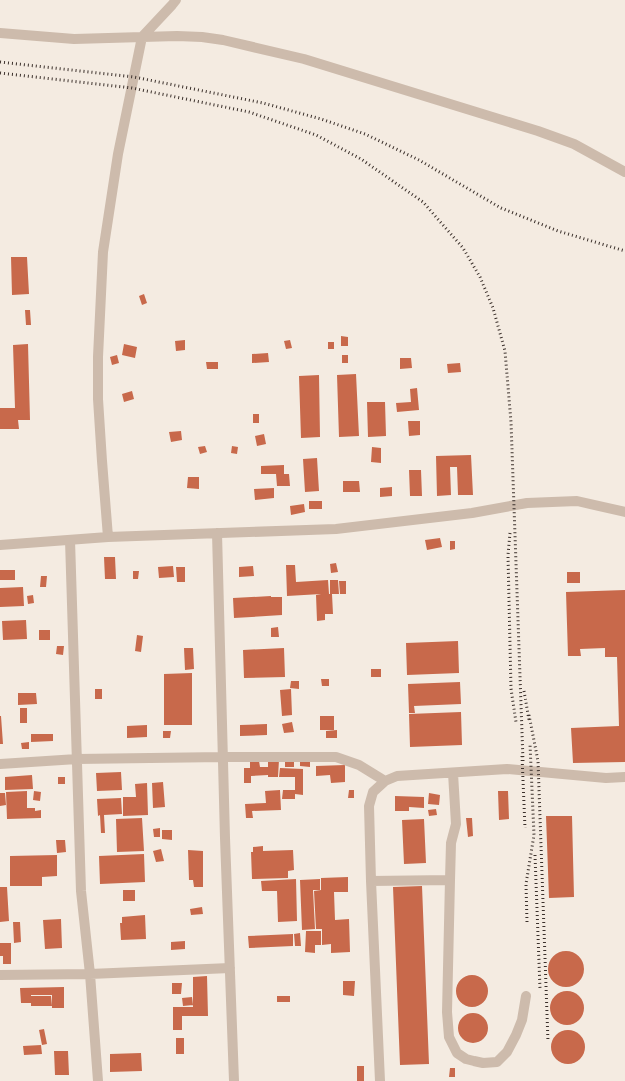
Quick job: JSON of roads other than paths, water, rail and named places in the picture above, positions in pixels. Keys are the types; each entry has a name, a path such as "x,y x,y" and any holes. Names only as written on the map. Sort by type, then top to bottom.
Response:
{"street":[{"path":"108,537 98,399 98,357 103,252 118,154 142,37 176,0"},
{"path":"0,33 74,39 177,36 223,40 304,59 545,133 574,144 625,172"},
{"path":"0,545 108,537 336,529 472,513 528,503 577,500 625,512"},
{"path":"217,533 234,1081"},
{"path":"70,540 81,891 90,974 98,1081"},
{"path":"0,764 77,760 336,758 359,765 384,781"},
{"path":"380,1081 369,806 373,792 384,781 397,776 507,769 606,778 625,777"},
{"path":"453,773 456,824 451,843 447,1012 449,1037 457,1052 474,1061 490,1063 497,1062 507,1052 516,1035 522,1020 526,996"},
{"path":"371,881 450,880"},
{"path":"0,975 90,974 230,968"}],"railway":[{"path":"0,62 134,77 263,103 321,119 365,134 419,160 501,208 558,231 625,251"},
{"path":"0,73 132,88 249,112 316,135 361,159 423,202 463,248 480,277 493,308 505,351 511,422 523,761"},
{"path":"510,533 508,555 511,689 516,722"},
{"path":"524,691 529,720"},
{"path":"529,715 538,761 548,1042"},
{"path":"527,922 526,884 534,835 530,744"},
{"path":"522,756 525,828"},
{"path":"535,855 540,989"}]}
